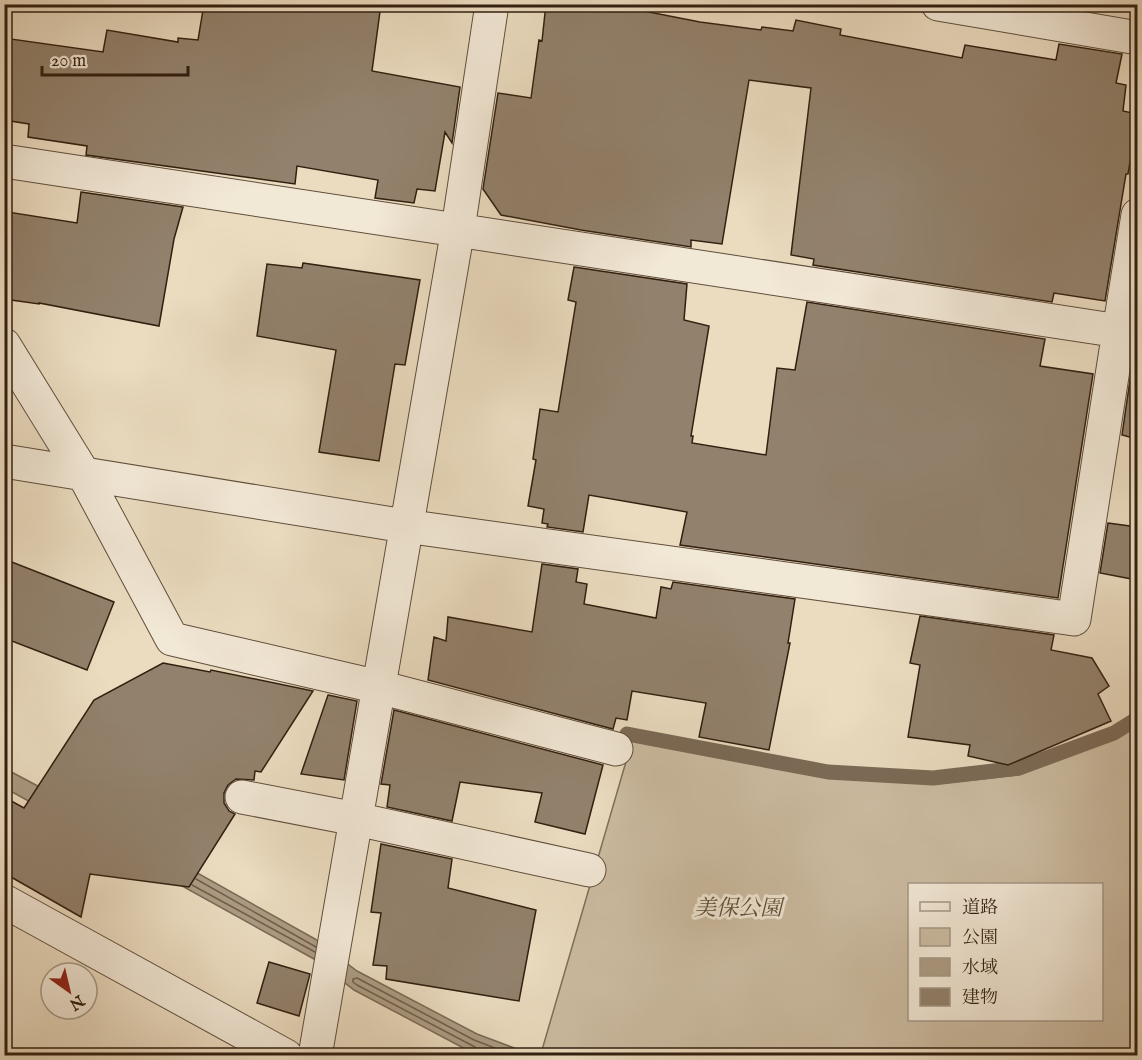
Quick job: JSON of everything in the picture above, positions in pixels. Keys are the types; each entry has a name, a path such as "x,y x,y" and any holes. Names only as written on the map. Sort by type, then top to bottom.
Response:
{"street":[{"path":"315,1056 458,229 492,4"},
{"path":"938,4 1137,38"},
{"path":"4,161 1119,331"},
{"path":"4,461 405,526 1074,619 1137,215"},
{"path":"4,345 83,473 172,639 379,687 616,749"},
{"path":"242,797 356,819 589,870"},
{"path":"4,901 285,1056"}],"green space":[{"name":"美保公園","path":"1137,725 1137,1055 559,1056 542,1050 632,741 830,777 936,784 1019,775 1117,737"}],"water":[{"path":"4,768 315,939 357,971 477,1034 533,1055 480,1055 471,1052 354,990 314,959 5,788"}],"building":[{"path":"204,4 381,4 372,71 460,87 452,143 445,132 435,191 417,189 414,203 375,198 378,180 297,166 295,184 86,155 87,146 28,137 29,124 4,120 4,38 103,52 107,30 178,42 178,38 198,40"},
{"path":"546,4 608,4 700,22 761,30 762,27 793,31 796,20 841,29 840,35 962,58 965,45 1056,60 1059,44 1122,54 1116,83 1126,85 1123,111 1137,114 1137,119 1105,301 1054,293 1052,302 813,265 814,259 791,255 811,88 749,80 722,244 691,240 691,247 501,215 483,189 498,93 531,98 539,40 542,41"},
{"path":"81,192 183,207 174,239 159,326 39,303 4,299 4,234 8,212 77,223"},
{"path":"303,263 420,280 405,365 395,364 379,461 319,452 336,350 257,336 267,264 302,268"},
{"path":"574,267 687,284 684,320 709,326 691,436 693,436 692,443 766,455 777,368 795,370 807,302 1045,339 1040,366 1093,374 1058,598 680,545 687,512 589,495 583,532 547,527 548,524 542,523 544,509 528,506 536,460 533,459 540,409 558,412 576,302 568,300"},
{"path":"1130,380 1137,381 1137,439 1122,435"},
{"path":"1108,523 1137,527 1137,580 1100,573"},
{"path":"4,559 114,602 87,670 4,638"},
{"path":"542,564 578,569 576,582 587,584 584,604 656,618 661,587 671,589 673,582 795,599 788,643 790,643 769,750 699,737 706,703 632,691 627,720 616,718 613,729 428,680 434,637 446,641 448,617 532,632"},
{"path":"920,616 1054,635 1051,650 1092,658 1109,686 1098,694 1111,721 1008,765 968,756 970,745 908,737 920,665 910,663"},
{"path":"163,663 210,672 211,670 313,691 261,772 255,771 254,780 236,779 228,785 224,793 224,803 229,811 235,814 189,887 90,874 81,917 4,873 4,797 24,808 94,700"},
{"path":"328,695 357,701 344,780 301,774"},
{"path":"394,710 603,765 585,834 535,822 542,793 460,782 452,821 387,807 390,785 381,784"},
{"path":"381,844 452,859 448,888 536,910 519,1001 386,979 387,966 373,965 381,913 371,912"},
{"path":"269,962 310,974 299,1016 257,1003"}],"waterway":[{"path":"627,734 828,772 933,778 1019,768 1114,733 1138,718"}]}
